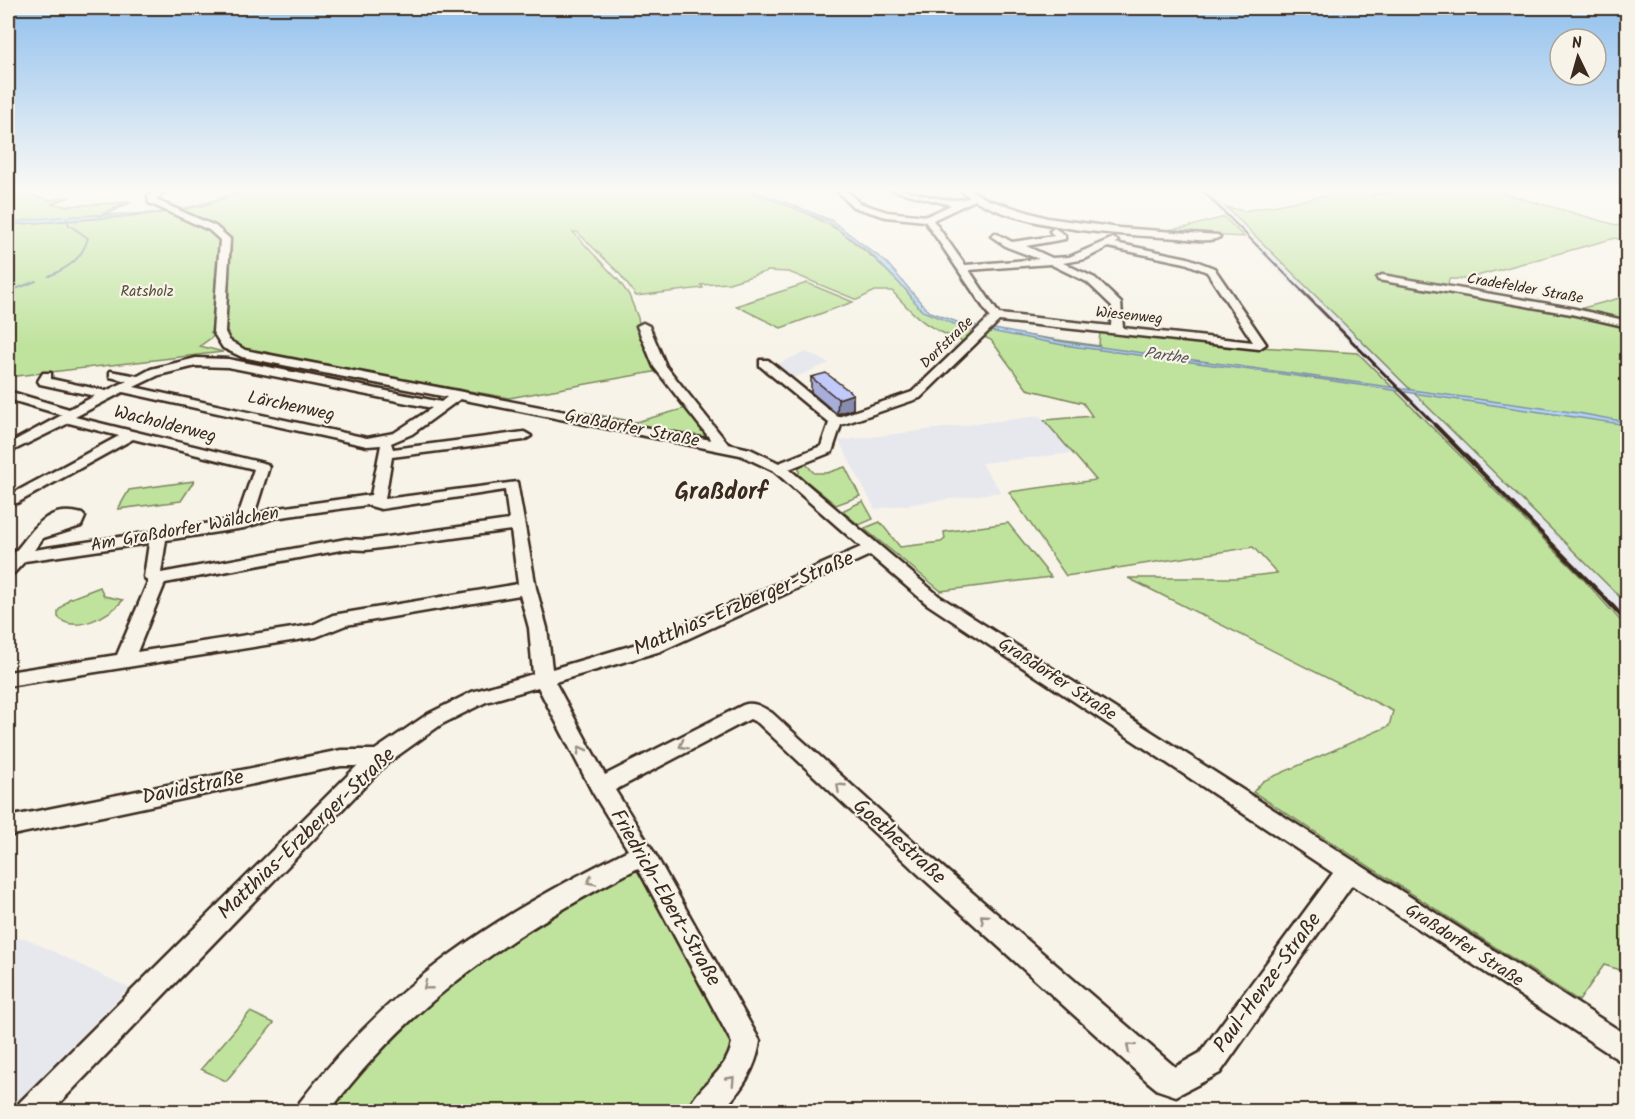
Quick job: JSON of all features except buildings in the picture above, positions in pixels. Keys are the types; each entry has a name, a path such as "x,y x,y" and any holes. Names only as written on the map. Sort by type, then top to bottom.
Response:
{"street":[{"name":"Graßdorfer Straße","path":"225,241 219,332 222,341 232,348 242,353 723,447 745,452 779,468 933,600 1628,1052"},
{"name":"Dorfstraße","path":"836,422 910,399 989,324 960,268 943,241"},
{"path":"1005,241 1055,262 1090,280 1117,305 1119,314 1116,330"},
{"path":"1016,245 1038,241"},
{"path":"960,268 1055,262 1082,257 1113,241"},
{"name":"Wiesenweg","path":"989,324 1116,330 1259,346 1260,344 1211,270 1188,261 1104,244"},
{"name":"Cradefelder Straße","path":"1382,278 1571,311 1628,324"},
{"path":"643,326 660,367 723,447"},
{"path":"8,449 65,414 155,372 196,362 228,363 442,406"},
{"path":"764,363 836,422 832,427 832,439 827,449 779,468"},
{"path":"114,374 140,380"},
{"path":"48,376 44,381 108,395"},
{"name":"Lärchenweg","path":"122,388 386,448 524,436"},
{"name":"Wacholderweg","path":"8,395 131,435 262,467 244,523"},
{"path":"382,503 386,448 458,395"},
{"path":"12,500 131,435"},
{"name":"Am Graßdorfer Wäldchen","path":"20,557 244,523 272,514 382,503 512,485 527,588 538,628 543,678"},
{"path":"158,537 151,570 152,577 158,579 346,544 366,545 517,524"},
{"path":"8,569 37,535"},
{"name":"Matthias-Erzberger-Straße","path":"30,1112 380,758 435,718 479,697 654,646 872,548"},
{"path":"124,660 158,579"},
{"path":"8,679 316,631 344,619 527,588"},
{"name":"Friedrich-Ebert-Straße","path":"543,678 601,787 643,854 746,1041 739,1071 701,1112"},
{"name":"Goethestraße","path":"601,787 750,710 765,718 924,865 1157,1071 1168,1080 1176,1082"},
{"name":"Davidstraße","path":"8,826 341,758 380,758"},
{"path":"310,1112 366,1043 422,990 452,966 537,909 643,854"},
{"name":"Paul-Henze-Straße","path":"1176,1082 1210,1063 1348,871"}],"shaded area":[{"path":"1249,241 1262,241 1627,604 1627,628 1584,580"},
{"path":"806,352 829,363 793,378 774,365"},
{"path":"1040,416 1073,453 981,463 1001,492 875,509 839,441"},
{"path":"25,938 129,988 8,1110 8,940"}],"green space":[{"name":"Ratsholz","path":"8,241 582,241 629,295 638,318 643,343 659,371 509,398 256,353 238,346 223,333 223,277 215,278 215,335 200,346 223,352 8,377"},
{"path":"586,241 853,241 876,260 905,289 920,309 970,330 973,336 964,342 932,327 909,310 892,291 875,291 857,300 789,272 768,271 729,283 701,285 703,288 636,296 619,273"},
{"path":"1261,241 1603,241 1466,279 1449,279 1447,290 1572,311 1627,296 1627,604"},
{"path":"807,283 853,302 781,328 736,306"},
{"path":"991,330 1099,346 1100,330 1257,347 1358,353 1584,580 1627,628 1627,972 1604,965 1579,1001 1253,792 1263,781 1389,726 1393,711 1128,578 1236,578 1277,573 1253,547 1066,576 1009,492 1096,480 1044,420 1092,416 1083,403 1027,389 991,340 984,337"},
{"path":"686,408 707,434 706,436 692,437 583,415 584,412 636,422"},
{"path":"806,464 814,473 827,473 845,467 860,496 836,505 799,475 799,467"},
{"path":"194,481 181,501 118,509 129,490"},
{"path":"863,501 873,519 859,525 842,511"},
{"path":"880,522 900,547 941,542 945,539 944,532 1008,523 1051,577 941,591 865,528"},
{"path":"100,587 104,596 123,600 110,612 92,621 73,624 58,617 58,611 69,599"},
{"path":"635,867 736,1036 736,1060 693,1111 321,1112 406,1017 465,967"},
{"path":"250,1012 274,1023 226,1081 201,1069"}],"water":[{"path":"854,241 859,241 887,263 928,311 957,322 1064,342 1578,413 1627,422 1627,425 1326,380 1063,345 954,324 922,311 907,291 870,253"}],"waterway":[{"path":"49,276 73,262 82,252 87,241"},
{"path":"10,291 8,292 36,281"}],"railway":[{"path":"1253,241 1304,293"},
{"path":"1302,291 1436,426"},
{"path":"1435,425 1607,600"},
{"path":"1605,598 1628,623"}],"district":[{"name":"Graßdorf","path":"721,492"}],"water label":[{"name":"Parthe","path":"1166,356"}]}
